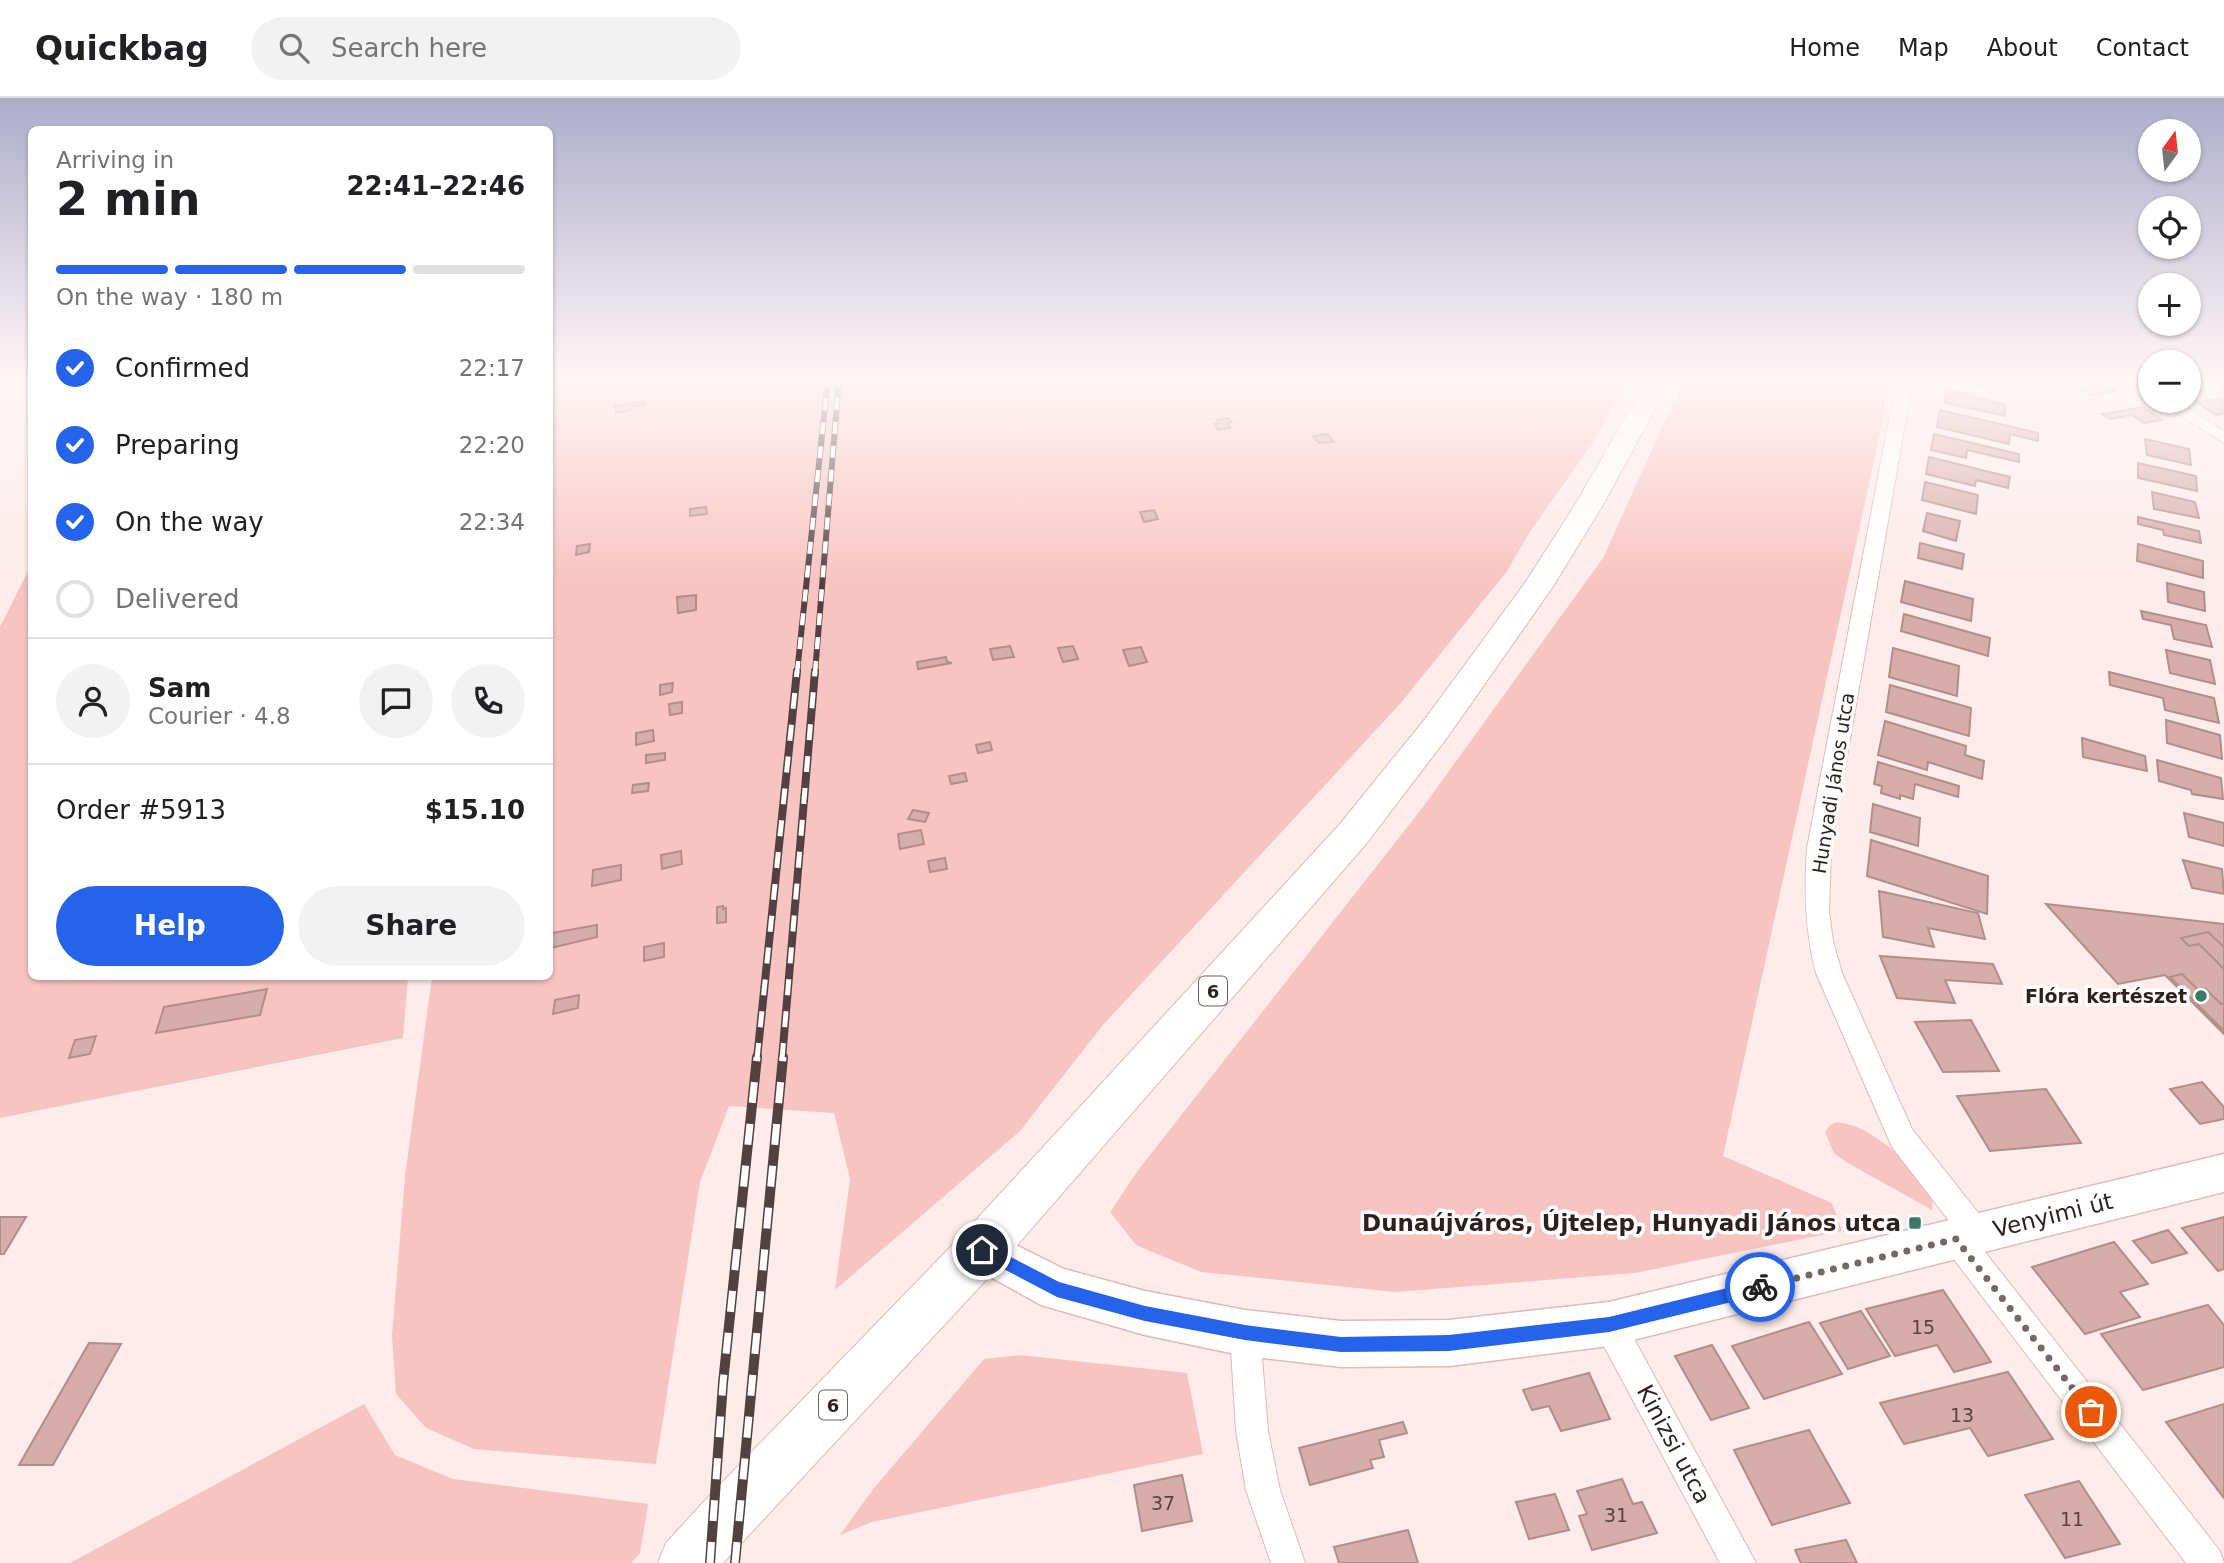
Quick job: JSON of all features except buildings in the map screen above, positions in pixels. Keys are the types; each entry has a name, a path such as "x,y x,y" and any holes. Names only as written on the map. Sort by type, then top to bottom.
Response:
{"main road":[{"name":"6","path":"686,1563 730,1513 982,1250 1344,845 1437,727 1537,588 1622,446"}],"street":[{"name":"Hunyadi János utca","path":"1892,446 1819,848 1815,908 1821,951 1902,1138 1967,1236 2208,1563"},
{"name":"Venyimi út","path":"982,1250 1057,1289 1145,1313 1245,1333 1341,1345 1449,1343 1609,1324 2224,1173"},
{"name":"Kinizsi utca","path":"1609,1324 1739,1563"},
{"path":"1245,1333 1252,1431 1264,1490 1287,1563"}],"shaded area":[{"path":"553,446 1590,446 1529,533 1507,571 1400,704 1103,1025 1020,1131 835,1290 850,1179 834,1113 729,1106 700,1182 656,1464 474,1449 426,1428 396,1394 392,1336 405,1176 432,980 553,980"},
{"path":"1653,446 1877,446 1723,1156 1832,1203 1842,1231 1635,1273 1395,1292 1201,1272 1136,1245 1110,1212 1139,1169 1423,807 1603,558"},
{"path":"28,571 28,980 408,980 403,1038 0,1118 0,627"},
{"path":"1837,1122 1873,1135 1909,1164 1928,1188 1932,1210 1834,1153 1825,1132 1830,1125"},
{"path":"1020,1355 1187,1373 1203,1454 872,1522 840,1535 874,1488 984,1359"},
{"path":"364,1404 395,1455 453,1479 648,1504 640,1553 631,1563 70,1563"}],"railway":[{"path":"797,673 821,446"},
{"path":"815,673 833,446"},
{"path":"757,1059 797,671"},
{"path":"782,1059 815,671"},
{"path":"710,1563 723,1383 757,1057"},
{"path":"735,1563 783,1057"}],"way so far":[{"path":"1760,1287 1956,1239 2091,1412"}],"place":[{"name":"Flóra kertészet","path":"2201,996"},
{"name":"Dunaújváros, Újtelep, Hunyadi János utca","path":"1915,1223"}],"route":[{"path":"982,1250 1057,1289 1145,1313 1245,1333 1341,1345 1449,1343 1609,1324 1760,1287"}]}
